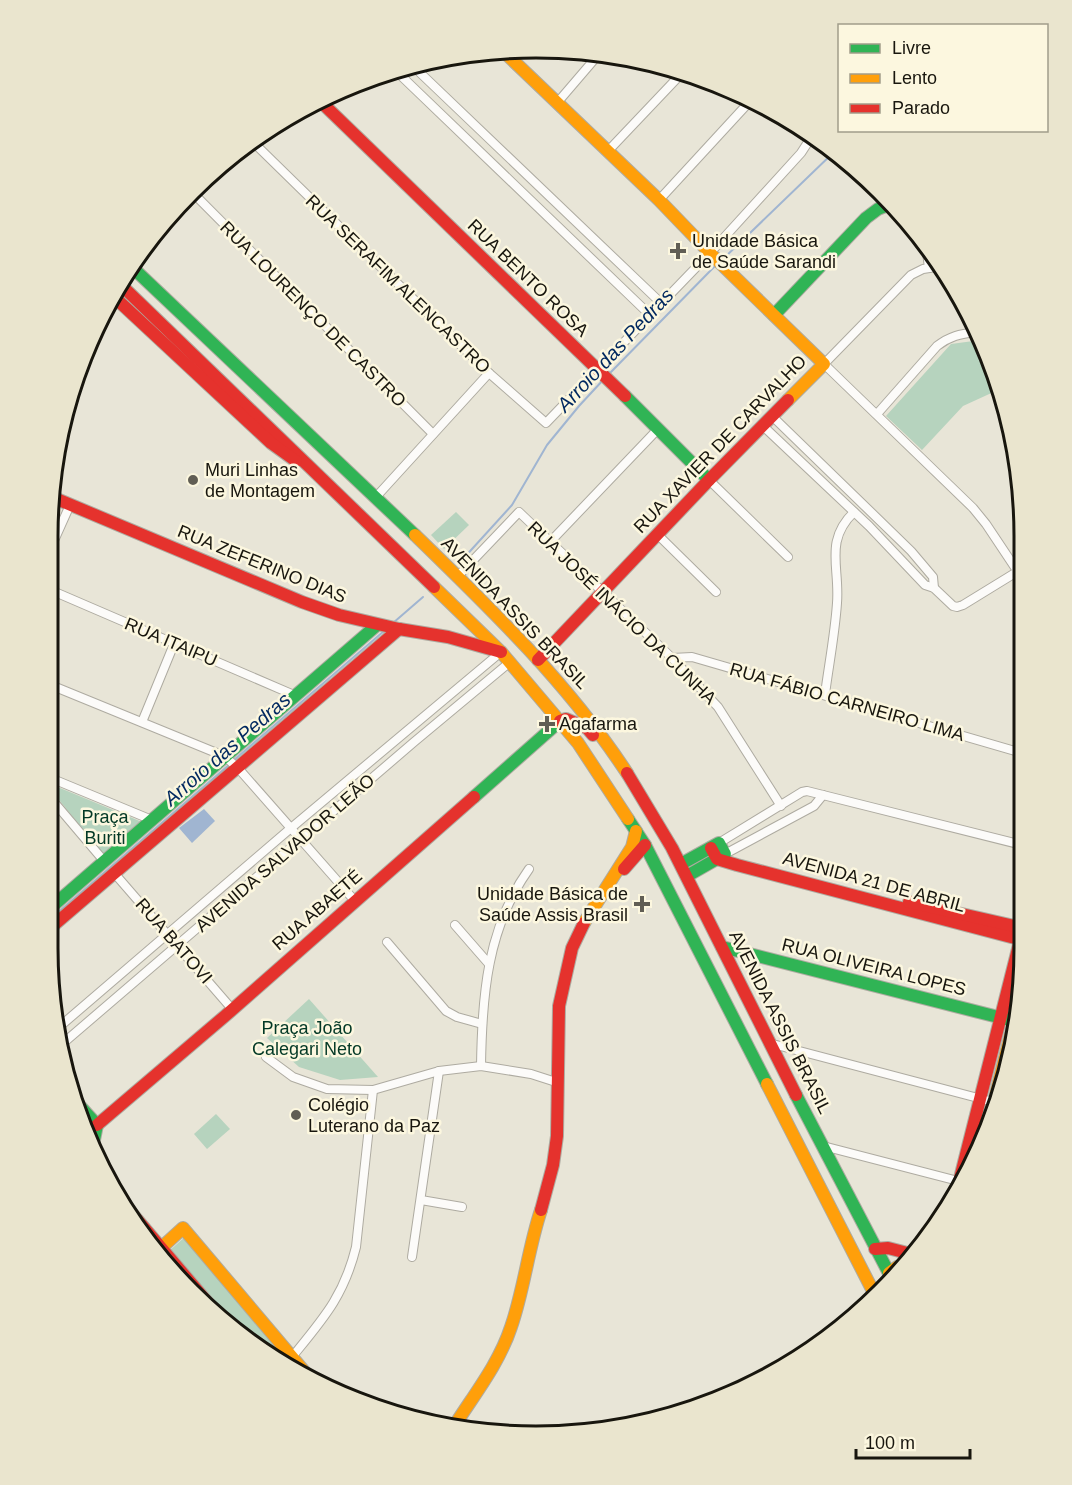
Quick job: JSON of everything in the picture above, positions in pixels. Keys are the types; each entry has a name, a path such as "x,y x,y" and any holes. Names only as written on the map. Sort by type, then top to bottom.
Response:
{"street":[{"path":"513,60 973,508 1014,564"},
{"path":"557,103 592,62"},
{"path":"420,73 662,303"},
{"path":"403,78 650,315"},
{"path":"608,151 676,80"},
{"name":"RUA BENTO ROSA","path":"327,107 599,370 788,557"},
{"path":"659,201 745,107"},
{"path":"599,370 711,254 807,143"},
{"path":"487,158 497,147"},
{"name":"RUA SERAFIM ALENCASTRO","path":"259,148 489,373 546,423 599,370"},
{"name":"RUA LOURENÇO DE CASTRO","path":"198,198 433,434"},
{"path":"774,315 866,218 882,207"},
{"name":"RUA XAVIER DE CARVALHO","path":"538,660 709,480 901,284 918,271 931,268"},
{"name":"AVENIDA ASSIS BRASIL","path":"138,273 458,577 567,691 613,751 681,864 769,1043 888,1272"},
{"name":"AVENIDA ASSIS BRASIL","path":"126,290 501,652 578,743 645,845 872,1289"},
{"name":"AVENIDA ASSIS BRASIL","path":"120,302 271,443 322,479"},
{"path":"877,414 937,346 948,338 968,333"},
{"path":"376,497 489,373"},
{"path":"773,417 911,551 933,577 934,588"},
{"path":"763,426 869,526 925,585 934,588 953,606 963,605 1014,574"},
{"path":"550,543 658,429"},
{"name":"RUA ZEFERINO DIAS","path":"60,501 302,602 339,615 388,627 448,637 501,652 510,650 538,660"},
{"path":"58,531 70,505"},
{"name":"RUA JOSÉ INÁCIO DA CUNHA","path":"458,577 519,512 672,658 718,707 781,806"},
{"path":"825,694 837,604 834,561 836,542 840,527 854,512"},
{"path":"869,526 877,517"},
{"path":"657,534 716,592"},
{"path":"903,560 911,551"},
{"name":"RUA ITAIPU","path":"58,593 294,695"},
{"path":"58,922 114,874 294,695 388,627"},
{"path":"58,900 152,820 230,761 388,627"},
{"path":"142,722 174,644"},
{"name":"AVENIDA SALVADOR LEÃO","path":"65,1022 501,652"},
{"name":"RUA FÁBIO CARNEIRO LIMA","path":"672,658 692,657 1014,751"},
{"name":"AVENIDA SALVADOR LEÃO","path":"68,1039 510,662"},
{"path":"58,688 230,761 355,901"},
{"path":"560,721 566,719 581,724 602,746 613,751"},
{"name":"RUA ABAETÉ","path":"97,1125 560,721"},
{"path":"405,732 414,742"},
{"path":"58,781 152,820"},
{"path":"687,876 781,806 807,791 1014,843"},
{"path":"681,864 718,851 814,806 823,795"},
{"path":"58,807 104,861"},
{"path":"599,896 645,845 651,811"},
{"path":"458,1419 499,1355 511,1327 532,1238 553,1165 557,1136 559,1083 559,1006 572,948 580,928 599,896 632,847 636,831"},
{"name":"AVENIDA 21 DE ABRIL","path":"718,851 860,894 1014,932"},
{"path":"481,1066 482,1024 489,964 506,909 529,869"},
{"name":"RUA BATOVI","path":"114,874 232,1009"},
{"path":"455,925 489,964"},
{"name":"RUA OLIVEIRA LOPES","path":"688,927 722,947 1008,1020"},
{"path":"387,942 446,1011 457,1017 482,1024"},
{"path":"967,1153 1013,972"},
{"path":"769,1043 988,1100"},
{"path":"266,1057 285,1073 310,1085 335,1089 373,1090 439,1071 481,1066 531,1074 559,1083"},
{"path":"412,1257 439,1071"},
{"path":"290,1358 331,1310 351,1269 356,1247 373,1090"},
{"path":"91,1120 97,1125 96,1134"},
{"path":"823,1146 952,1184"},
{"path":"420,1200 462,1207"},
{"path":"163,1247 183,1228 283,1354"},
{"path":"863,1271 875,1249 888,1248 905,1252"}],"green space":[{"path":"972,341 991,393 963,406 922,450 886,416 951,344"},
{"path":"456,512 469,525 444,549 431,535"},
{"name":"Praça Buriti","path":"58,787 142,822 103,855 58,799"},
{"name":"Praça João Calegari Neto","path":"309,999 378,1077 340,1080 299,1067 267,1038"},
{"path":"216,1114 230,1129 207,1149 194,1134"},
{"path":"186,1236 283,1353 245,1328 221,1308 206,1294 169,1251"}],"water":[{"path":"204,809 215,821 192,843 179,828"}],"waterway":[{"name":"Arroio das Pedras","path":"722,260 828,158"},
{"name":"Arroio das Pedras","path":"610,373 715,266"},
{"name":"Arroio das Pedras","path":"462,560 512,505 547,445 604,379"},
{"name":"Arroio das Pedras","path":"393,623 423,597"},
{"name":"Arroio das Pedras","path":"234,760 384,631"},
{"name":"Arroio das Pedras","path":"58,912 230,764"}],"traffic: fast":[{"path":"774,315 866,218 882,207"},
{"path":"138,273 415,535"},
{"path":"625,396 709,480"},
{"path":"58,901 377,625"},
{"path":"474,797 560,721"},
{"path":"628,819 645,845 767,1084"},
{"path":"681,864 719,843 725,854"},
{"path":"687,876 722,856"},
{"path":"722,947 1008,1019"},
{"path":"796,1095 888,1272"},
{"path":"89,1117 97,1125"},
{"path":"95,1133 97,1125"}],"traffic: slow":[{"path":"512,60 659,200 824,364 788,400"},
{"path":"415,535 500,619 554,678 580,708 627,773"},
{"path":"434,587 501,652 578,743 628,819"},
{"path":"584,923 632,847 636,831"},
{"path":"767,1084 872,1289"},
{"path":"459,1420 493,1367 506,1341 541,1210"},
{"path":"163,1247 183,1228 297,1363"}],"traffic: jam":[{"path":"327,107 625,396"},
{"path":"126,290 434,587"},
{"path":"120,302 271,443 296,461"},
{"path":"538,660 788,400"},
{"path":"60,501 302,602 339,615 399,629 448,637 501,652"},
{"path":"58,921 399,629"},
{"path":"560,721 566,719 587,728 593,735"},
{"path":"627,773 672,848 796,1095"},
{"path":"97,1125 474,797"},
{"path":"624,869 645,845"},
{"path":"711,848 717,859 737,865 1014,938"},
{"path":"909,902 1014,926"},
{"path":"541,1210 553,1165 557,1136 559,1006 572,948 584,923"},
{"path":"965,1157 1013,970"},
{"path":"875,1249 888,1248 905,1252"}],"place":[{"name":"Unidade Básica de Saúde Sarandi","path":"678,251"},
{"name":"Muri Linhas de Montagem","path":"193,480"},
{"name":"Agafarma","path":"547,724"},
{"name":"Unidade Básica de Saúde Assis Brasil","path":"642,904"},
{"name":"Colégio Luterano da Paz","path":"296,1115"}]}
